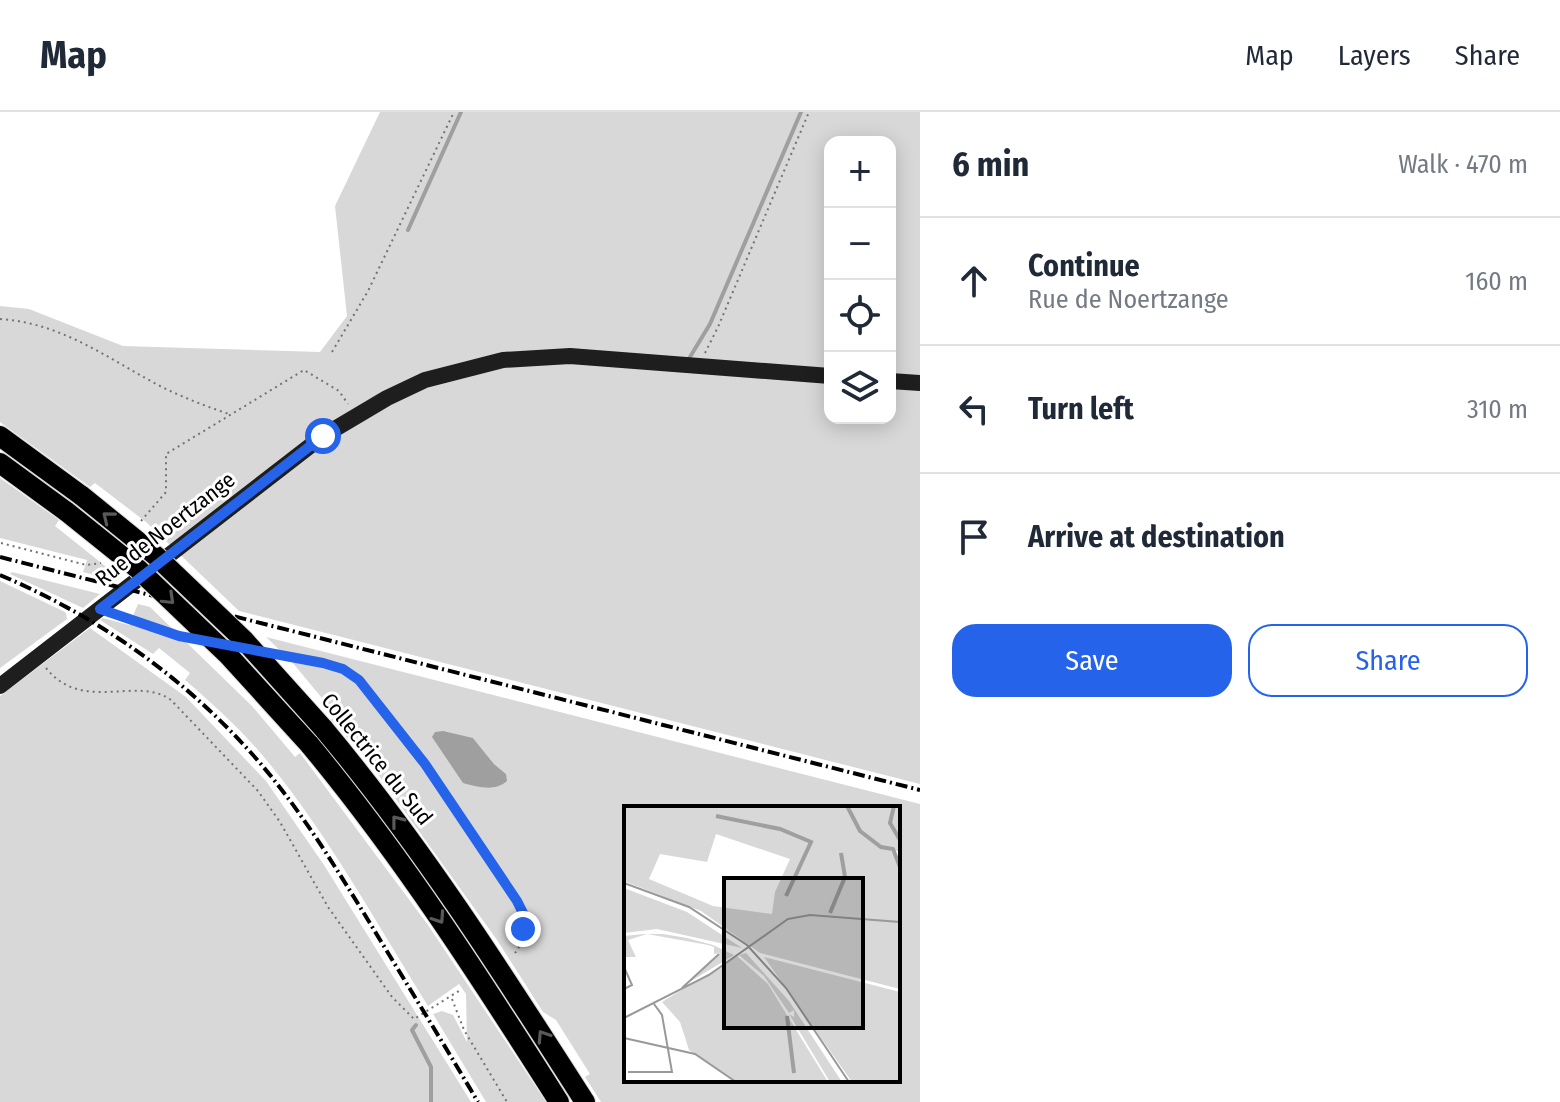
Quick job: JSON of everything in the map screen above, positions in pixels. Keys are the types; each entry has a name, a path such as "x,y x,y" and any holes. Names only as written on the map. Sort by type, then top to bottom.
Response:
{"highway":[{"name":"Collectrice du Sud","path":"0,436 82,496 156,556 244,640 323,728 411,839 585,1102"},
{"name":"Collectrice du Sud","path":"0,463 138,569 228,655 309,744 396,855 559,1102"}],"main road":[{"name":"Rue de Noertzange","path":"0,686 323,436 387,398 425,380 503,360 570,356 824,376"},
{"path":"896,381 920,383"}],"path":[{"path":"332,352 368,291 454,112"},
{"path":"698,366 718,327 809,112"},
{"path":"0,319 46,326 73,337 159,385 201,405 231,414"},
{"path":"142,519 166,492 166,454 304,370 339,391 350,405"},
{"path":"1,543 86,565 102,562"},
{"path":"100,609 194,638"},
{"path":"280,655 343,669 369,692 425,764 517,901 524,915 520,947 515,953"},
{"path":"37,658 50,673 84,691 103,694 152,691 162,693 171,700 258,791 280,822 328,907 392,997 414,1019 462,989"},
{"path":"451,998 464,1030 507,1102"}],"shaded area":[{"path":"380,112 920,112 920,784 239,611 146,522 95,483 90,487 0,422 0,306 29,309 123,346 320,352 347,316 335,206"},
{"path":"0,478 59,520 55,526 120,578 116,581 83,572 87,560 0,538"},
{"path":"10,574 100,594 83,608"},
{"path":"0,581 63,611 67,619 0,668"},
{"path":"138,604 150,607 252,706 295,757 300,753 428,925 546,1102 486,1102 433,1014 442,1011 453,1015 467,1042 466,994 459,984 428,1006 333,851 259,752 185,680 190,673 159,648 153,654 100,620 103,618 129,625"},
{"path":"90,628 186,697 266,781 324,865 471,1102 0,1102 0,696"},
{"path":"266,637 920,804 920,1102 601,1102 585,1077 590,1074 556,1020 543,1012 497,940 370,763 331,720 336,715 292,662","holes":["435,732 473,738 494,764 506,774"]},
{"path":"435,732 473,738 506,774 507,781 492,788 463,783 432,737"}],"waterway":[{"path":"408,230 461,112"},
{"path":"690,357 710,324 801,112"},
{"path":"416,1025 412,1030 431,1067 431,1102"}],"railway":[{"path":"0,557 920,790"},
{"path":"0,575 67,607 130,646 188,691 242,743 294,806 325,851 478,1102"}],"route":[{"path":"323,436 100,609 179,636 323,663 343,669 359,680 425,764 517,901 524,915 523,929"}]}
